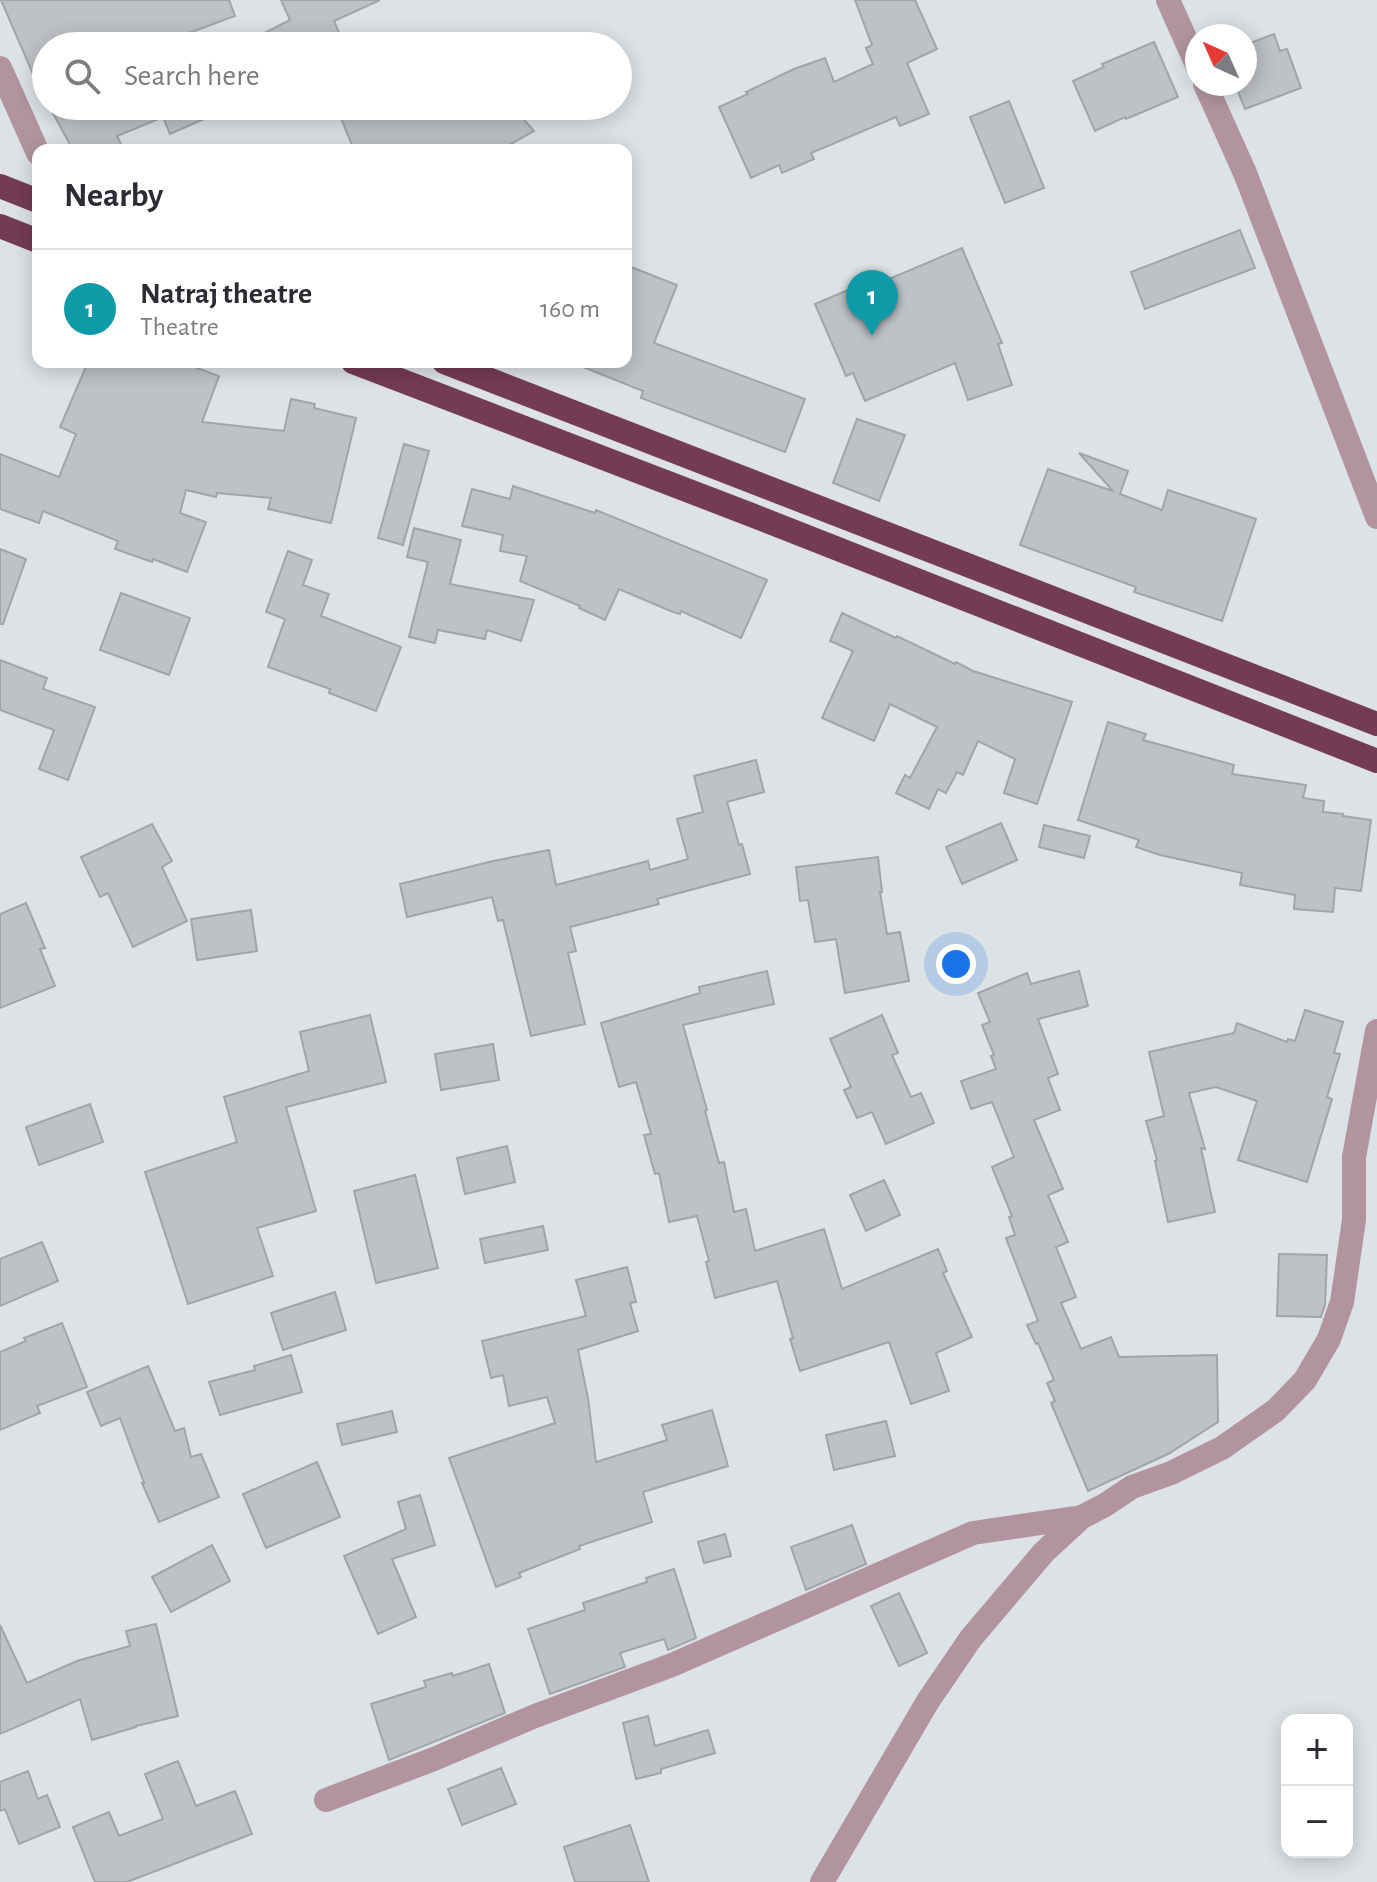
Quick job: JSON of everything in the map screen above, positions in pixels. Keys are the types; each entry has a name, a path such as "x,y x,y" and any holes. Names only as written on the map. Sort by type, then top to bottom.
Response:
{"highway":[{"path":"0,186 32,199"},
{"path":"0,226 32,239"},
{"path":"369,368 1377,761"},
{"path":"459,368 1377,724"}],"street":[{"path":"1168,0 1185,38"},
{"path":"0,68 34,144"},
{"path":"1210,96 1245,173 1377,517"},
{"path":"822,1882 928,1701 971,1638 1044,1552 1082,1517 1132,1487 1171,1473 1222,1448 1276,1410 1305,1380 1329,1339 1342,1302 1354,1220 1354,1157 1377,1031"},
{"path":"326,1800 672,1665 973,1533 1082,1517"}],"building":[{"path":"1,0 229,0 235,16 192,32 32,32 32,72"},
{"path":"281,0 380,0 334,21 339,32 266,32 290,20"},
{"path":"855,0 915,0 937,49 907,63 929,114 900,126 896,117 811,153 814,159 782,173 779,165 751,178 719,107 794,69 825,58 834,82 873,64 866,48 872,45"},
{"path":"1274,34 1280,51 1287,49 1301,88 1245,109 1240,96 1257,96 1257,40"},
{"path":"1154,42 1178,97 1095,131 1073,81 1104,67 1102,64"},
{"path":"1009,101 1044,188 1005,203 970,117"},
{"path":"57,120 156,120 117,136 121,144 70,144"},
{"path":"164,120 202,120 170,134"},
{"path":"342,120 524,120 534,131 511,144 352,144"},
{"path":"1240,230 1255,268 1145,309 1131,272"},
{"path":"962,248 1002,343 998,344 1012,385 968,400 955,363 865,401 853,373 846,376 815,304 878,277 880,283"},
{"path":"632,267 677,285 654,343 805,399 785,452 641,398 643,391 586,368 632,368"},
{"path":"85,368 197,368 219,376 202,422 284,431 291,399 356,418 331,523 268,509 271,498 217,493 216,497 186,490 180,513 206,522 187,572 115,549 118,541 43,511 39,523 0,509 0,454 59,477 76,434 60,427"},
{"path":"857,419 905,435 879,501 833,483"},
{"path":"404,444 429,451 403,545 378,538"},
{"path":"1079,453 1128,471 1120,494 1162,510 1168,490 1256,519 1222,621 1134,592 1136,587 1020,545 1048,469 1113,491"},
{"path":"513,486 595,513 596,510 767,580 741,638 681,611 680,614 673,612 619,589 605,620 520,581 527,556 500,551 503,535 462,526 472,489 510,499"},
{"path":"414,528 461,540 450,584 534,600 521,641 487,630 485,639 438,630 435,643 409,637 428,562 407,557"},
{"path":"0,549 26,559 3,624 0,624"},
{"path":"288,551 312,560 303,585 329,594 321,616 401,647 376,711 329,693 330,689 268,667 285,619 266,612"},
{"path":"121,593 190,618 169,675 100,650"},
{"path":"842,613 973,671 1072,702 1037,804 1004,793 1015,759 978,741 963,775 957,772 946,793 938,789 929,809 896,793 905,775 910,778 937,727 890,704 874,741 822,718 853,651 830,641"},
{"path":"0,660 47,678 43,689 95,707 68,780 39,769 54,730 0,710"},
{"path":"1108,722 1146,734 1143,740 1234,765 1232,774 1306,785 1303,798 1324,801 1323,812 1371,820 1361,891 1335,888 1333,912 1294,909 1295,895 1240,885 1242,873 1160,855 1136,847 1139,840 1078,820"},
{"path":"756,760 764,792 727,802 750,874 657,899 659,904 570,927 576,951 568,953 585,1024 531,1036 503,920 498,921 492,897 407,917 400,884 493,861 549,850 556,885 648,861 650,870 688,859 677,819 703,812 694,776"},
{"path":"1001,823 1017,860 962,884 946,847"},
{"path":"152,824 172,861 162,867 187,921 133,947 108,893 100,897 81,857"},
{"path":"1044,825 1090,836 1084,858 1039,847"},
{"path":"878,857 887,934 900,932 909,981 845,993 836,939 815,942 808,900 800,901 796,867"},
{"path":"26,903 45,948 40,949 55,986 0,1008 0,914"},
{"path":"251,910 257,951 197,960 191,919"},
{"path":"767,971 774,1004 683,1025 719,1163 724,1162 734,1212 746,1209 755,1251 824,1229 842,1289 938,1249 947,1271 943,1273 972,1337 936,1353 949,1391 911,1404 889,1342 800,1371 777,1281 715,1298 697,1216 669,1222 659,1173 655,1174 644,1135 651,1134 636,1082 619,1087 601,1023 700,993 699,987"},
{"path":"1079,971 1088,1006 1038,1019 1058,1074 1048,1078 1060,1110 1034,1120 1063,1189 1048,1195 1068,1242 1056,1247 1076,1297 1061,1303 1081,1349 1111,1337 1119,1357 1217,1355 1218,1422 1168,1454 1088,1491 1051,1403 1055,1401 1047,1383 1054,1380 1027,1325 1038,1321 1006,1238 1015,1235 1009,1217 1012,1216 992,1167 1014,1157 992,1102 971,1109 961,1081 996,1069 982,1025 990,1022 978,993 1027,973 1031,984"},
{"path":"1305,1010 1343,1022 1334,1053 1340,1054 1327,1097 1332,1099 1307,1182 1238,1160 1257,1101 1216,1087 1189,1093 1205,1149 1201,1148 1215,1212 1168,1222 1157,1160 1146,1121 1164,1116 1149,1052 1234,1033 1237,1023 1287,1042 1288,1039 1295,1041"},
{"path":"370,1015 386,1082 286,1107 316,1211 257,1228 273,1276 188,1304 145,1172 237,1142 224,1097 309,1071 300,1032"},
{"path":"882,1015 898,1053 892,1055 911,1097 921,1093 934,1123 886,1144 872,1112 857,1118 844,1090 851,1087 830,1039"},
{"path":"493,1044 499,1080 441,1090 435,1054"},
{"path":"90,1104 103,1142 39,1165 26,1127"},
{"path":"507,1146 515,1182 465,1194 457,1158"},
{"path":"415,1175 438,1268 376,1283 354,1191"},
{"path":"884,1180 900,1215 866,1231 850,1195"},
{"path":"543,1226 548,1250 485,1263 480,1239"},
{"path":"42,1242 58,1281 0,1306 0,1259"},
{"path":"1279,1254 1327,1255 1325,1305 1321,1317 1277,1316"},
{"path":"627,1267 636,1302 630,1303 638,1331 578,1350 596,1462 667,1440 662,1425 712,1410 728,1466 643,1492 652,1522 579,1546 580,1549 519,1573 521,1577 496,1587 449,1458 555,1423 547,1397 509,1406 503,1375 491,1378 482,1341 586,1316 576,1280"},
{"path":"335,1292 346,1330 283,1350 271,1313"},
{"path":"62,1323 87,1387 37,1406 40,1413 0,1430 0,1352 26,1341 24,1338"},
{"path":"291,1355 302,1392 220,1415 209,1382 255,1370 254,1366"},
{"path":"148,1366 175,1431 184,1428 191,1457 201,1454 219,1497 159,1522 120,1418 101,1426 87,1392"},
{"path":"392,1411 397,1432 342,1445 337,1424"},
{"path":"886,1421 895,1456 834,1470 826,1435"},
{"path":"317,1462 340,1517 266,1548 243,1494"},
{"path":"420,1495 435,1545 392,1559 416,1617 378,1634 344,1556 406,1529 398,1502"},
{"path":"852,1525 866,1564 806,1590 791,1547"},
{"path":"725,1534 731,1556 704,1563 698,1542"},
{"path":"212,1545 230,1581 171,1612 152,1577"},
{"path":"674,1569 696,1638 668,1650 664,1639 620,1653 625,1667 550,1694 528,1629 585,1610 583,1603 647,1582 646,1578"},
{"path":"899,1593 927,1653 899,1666 871,1606"},
{"path":"156,1624 178,1716 92,1740 80,1699 0,1734 0,1625 27,1683 77,1661 130,1646 126,1631"},
{"path":"489,1664 505,1713 389,1760 371,1704 426,1687 424,1681 452,1673 453,1676"},
{"path":"648,1716 655,1746 708,1730 715,1753 636,1779 623,1723"},
{"path":"178,1761 196,1806 235,1791 252,1834 127,1882 95,1882 73,1827 109,1812 119,1836 163,1819 145,1774"},
{"path":"501,1768 516,1804 462,1825 448,1789"},
{"path":"28,1771 38,1799 47,1795 60,1827 19,1844 5,1809 0,1811 0,1782"},
{"path":"630,1825 649,1882 575,1882 564,1847"}],"place":[{"name":"Natraj theatre","path":"872,336"}]}
